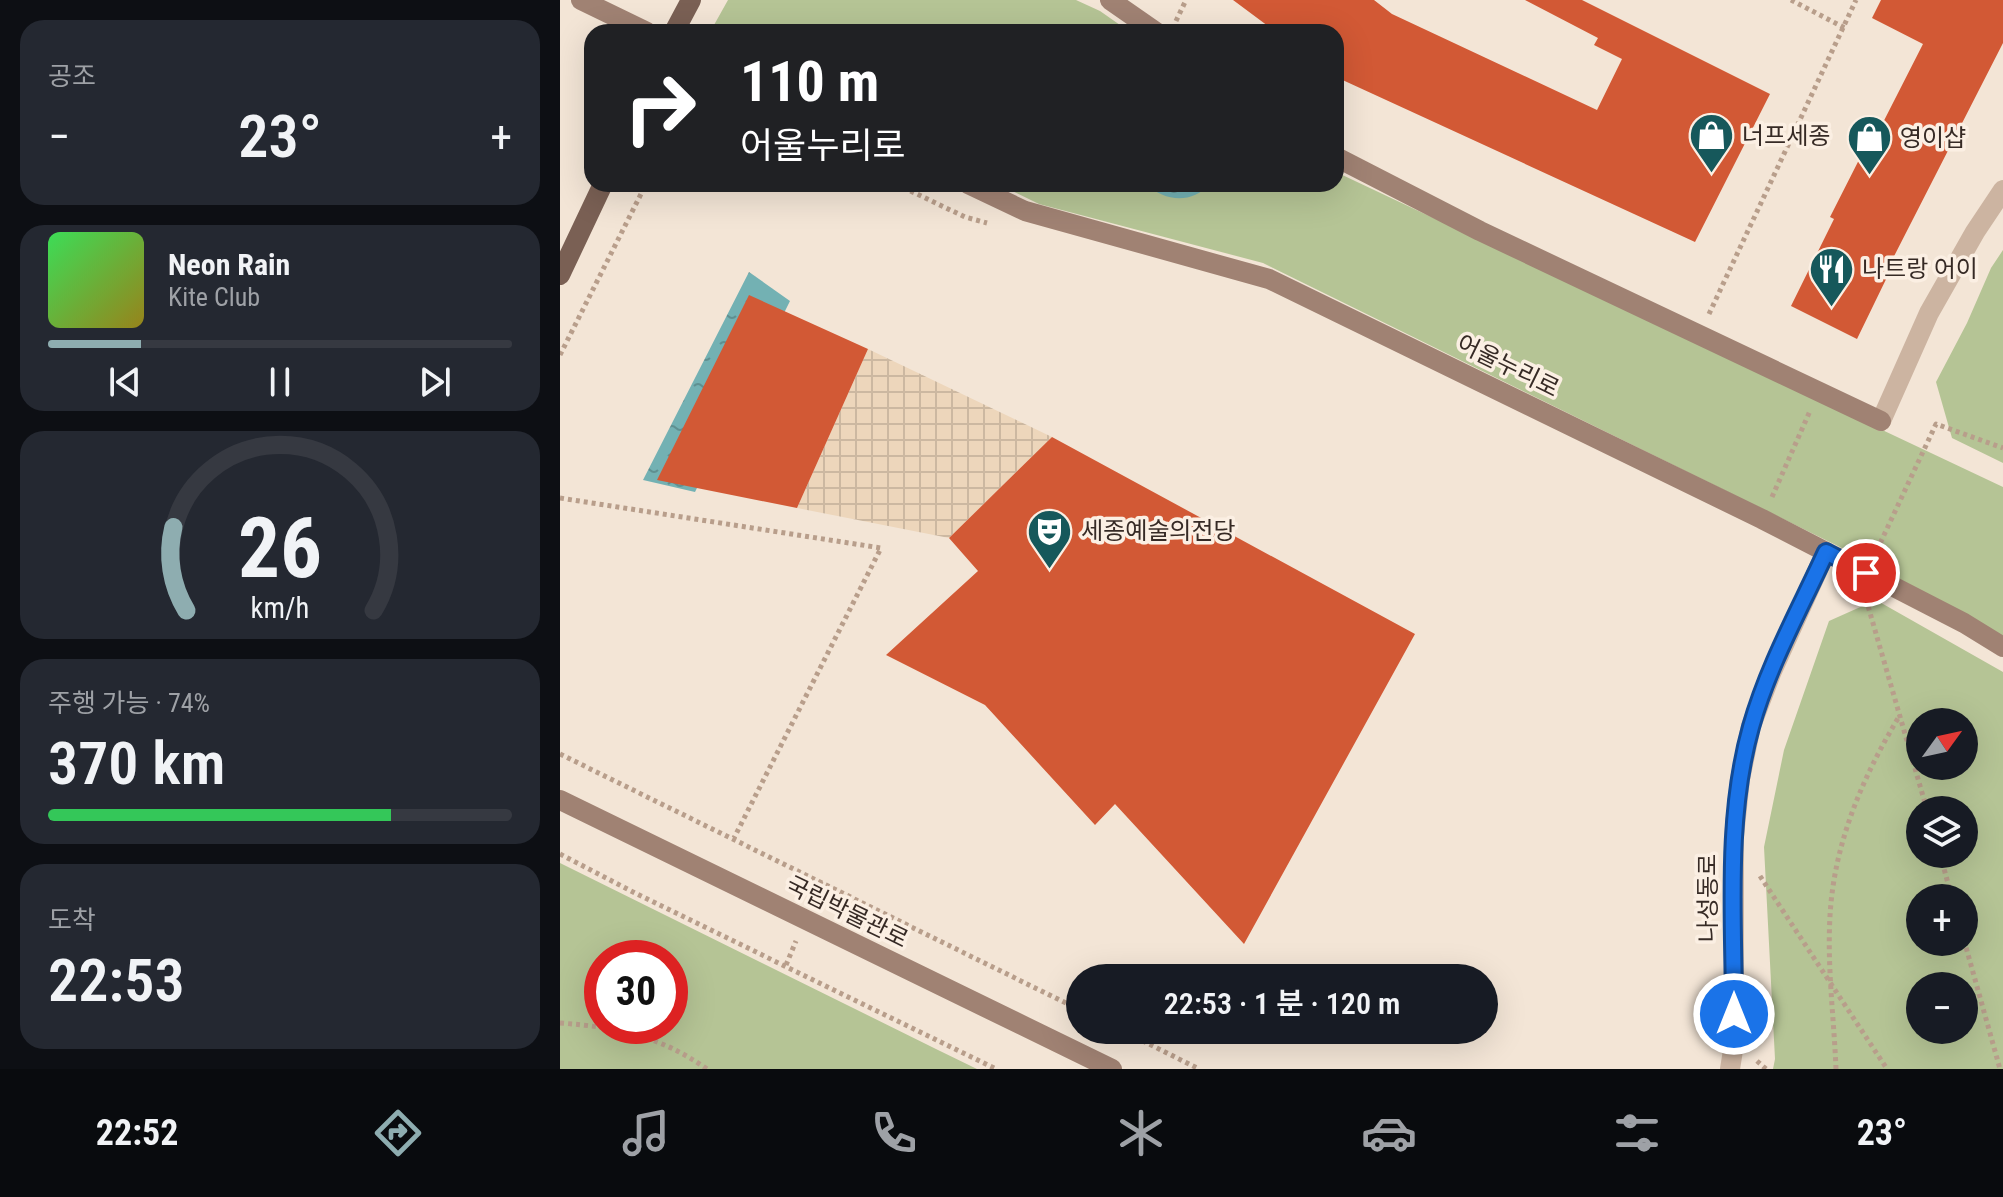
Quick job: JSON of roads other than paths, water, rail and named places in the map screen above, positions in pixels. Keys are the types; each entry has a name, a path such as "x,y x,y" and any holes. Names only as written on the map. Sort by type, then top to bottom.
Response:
{"main road":[{"path":"678,24 691,0"},
{"path":"560,275 599,192"}],"street":[{"path":"581,0 630,24"},
{"path":"1110,0 1144,24"},
{"path":"1344,161 1480,231 1881,421 1929,313 2003,190"},
{"name":"어울누리로","path":"985,192 1025,211 1269,279 1826,552 1964,623 2003,647"},
{"name":"나성동로","path":"1730,1069 1734,1044 1734,836 1740,779 1751,726 1772,671 1826,552"},
{"name":"국립박물관로","path":"560,800 1112,1069"}],"water":[{"path":"1157,192 1200,192 1187,198"},
{"path":"749,272 790,301 695,492 643,480"}],"place":[{"name":"너프세종","path":"1711,175"},
{"name":"영이샵","path":"1869,177"},
{"name":"나트랑 어이","path":"1831,308"},
{"name":"세종예술의전당","path":"1050,570"}]}
